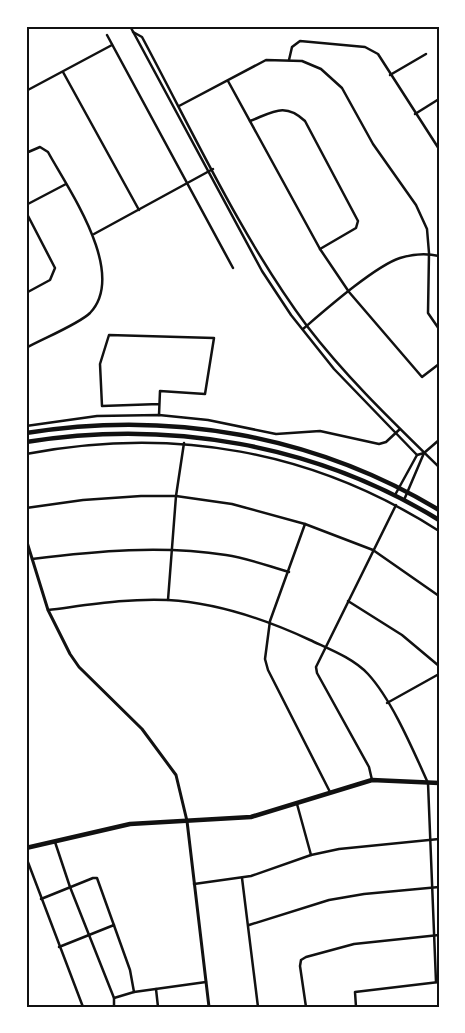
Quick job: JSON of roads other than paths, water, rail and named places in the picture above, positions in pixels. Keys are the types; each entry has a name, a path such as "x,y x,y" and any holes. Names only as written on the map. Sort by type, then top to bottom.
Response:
{"main road":[{"path":"26,434 66,428 131,426 217,431 317,453 353,466 439,510"},
{"path":"26,442 122,434 177,435 215,439 270,450 315,462 364,480 439,520"},
{"path":"26,848 130,824 251,817 372,780 439,783"}],"street":[{"path":"130,26 262,270 334,370 416,455"},
{"path":"133,32 142,37 257,251 307,326 344,371 439,467"},
{"path":"107,35 233,268"},
{"path":"289,60 292,46 300,42 365,47 378,54 439,149"},
{"path":"26,91 112,45"},
{"path":"416,52 419,58"},
{"path":"390,75 426,54"},
{"path":"179,106 228,82 266,60 302,62 321,69 342,88 373,144 416,205 426,228 429,253 428,313 439,329"},
{"path":"63,72 139,210"},
{"path":"228,82 320,249 349,292 422,377 439,364"},
{"path":"415,114 439,99"},
{"path":"250,121 284,109 295,112 305,121 358,221 356,228 320,249"},
{"path":"26,153 36,148 44,148 66,184 94,234 100,259 101,279 99,295 93,308 86,316 26,348"},
{"path":"94,234 213,169"},
{"path":"26,206 66,184"},
{"path":"26,212 55,268 50,280 26,293"},
{"path":"303,329 349,292 399,258 429,253 439,256"},
{"path":"159,415 160,404 160,391 205,394 214,338 109,335 100,364 102,406 160,404"},
{"path":"26,426 97,416 159,415 208,420 276,434 320,431 379,444 386,442 400,429"},
{"path":"395,495 416,455 424,453 439,440"},
{"path":"26,454 64,447 112,442 184,444 269,456 336,478 396,504 439,531"},
{"path":"168,600 176,496 184,444"},
{"path":"404,500 424,453"},
{"path":"26,508 83,500 142,496 176,496 232,504 305,524 373,550 439,596"},
{"path":"372,780 369,767 317,673 317,662 396,504"},
{"path":"305,524 270,621 265,659 268,670 330,792"},
{"path":"26,539 48,610 62,641 79,667 142,729 176,775 187,821 209,1007"},
{"path":"32,559 106,550 173,549 228,555 289,572"},
{"path":"48,610 112,602 168,600 220,607 270,621 324,646 350,660 366,672 378,686 428,783 433,936 437,982 355,992 356,1007"},
{"path":"348,601 402,635 439,666"},
{"path":"387,703 439,674"},
{"path":"297,804 311,855"},
{"path":"194,884 242,878 311,855 339,849 439,839"},
{"path":"55,840 70,887 114,998 114,1007"},
{"path":"26,857 84,1007"},
{"path":"41,899 97,878 130,970 134,992"},
{"path":"242,878 258,1007"},
{"path":"249,925 329,900 364,894 439,887"},
{"path":"59,946 114,925"},
{"path":"306,1007 300,966 302,960 306,957 354,944 439,935"},
{"path":"114,998 134,992 206,982"},
{"path":"156,989 158,1007"}]}
